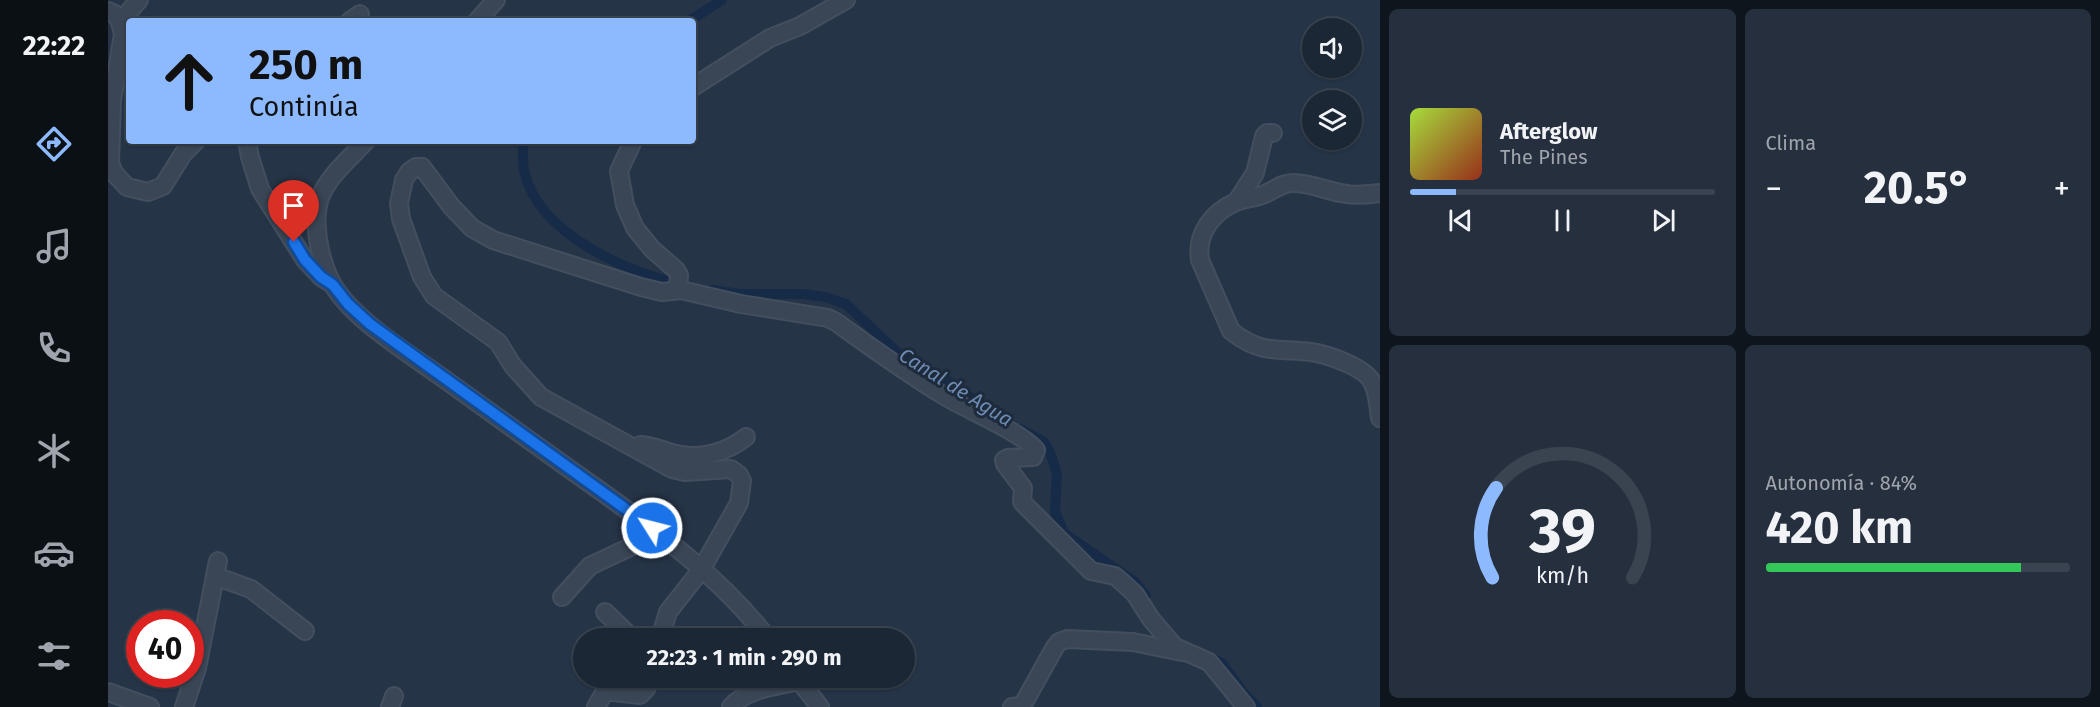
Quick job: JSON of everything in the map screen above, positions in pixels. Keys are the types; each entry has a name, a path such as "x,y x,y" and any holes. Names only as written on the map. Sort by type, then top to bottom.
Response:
{"street":[{"path":"139,0 114,17 123,34 111,111 110,163 114,173 126,187 148,192 163,186 183,154 193,144"},
{"path":"480,18 496,0"},
{"path":"696,85 770,38 800,26 846,0"},
{"path":"1237,201 1255,174 1264,136 1267,133 1274,133"},
{"path":"248,144 260,189 305,260 321,277 333,285"},
{"path":"363,144 337,172 322,193 318,205 317,230 321,254 333,285 348,304 370,324 652,528 701,570 760,628"},
{"path":"632,144 619,171 625,205 635,228 679,283 741,304 811,314 836,321 899,367 946,397 1016,434 1033,446 1036,450 1033,457 1004,460 1023,488 1022,502 1091,571 1115,576 1122,582 1135,594 1151,620 1175,647 1209,662 1246,707"},
{"path":"663,628 668,612 701,570 739,503 742,480 740,475 731,469 685,472 672,469 541,397 513,366 498,342 434,296 422,277 401,219 399,203 404,180 409,172 416,167 422,167 451,206 472,228 493,240 662,292 679,283"},
{"path":"1380,193 1348,195 1319,186 1284,184 1267,194 1237,201 1221,210 1210,220 1203,231 1199,251 1200,260 1231,331 1245,341 1264,348 1312,352 1342,361 1362,371 1373,382 1380,418"},
{"path":"630,446 643,444 680,455 694,456 718,453 733,447 746,437"},
{"path":"562,597 590,566 645,540 652,528"},
{"path":"190,704 217,568 251,589 305,631"},
{"path":"605,612 622,628"},
{"path":"1012,707 1022,706 1055,647 1059,642 1067,639 1133,642 1186,653"},
{"path":"596,707 605,691 640,694 646,688"},
{"path":"731,707 735,701 769,688"},
{"path":"805,688 820,707"},
{"path":"108,692 150,707"}],"waterway":[{"name":"Canal de Agua","path":"694,18 722,0"},
{"name":"Canal de Agua","path":"523,144 524,170 534,196 548,215 567,232 588,247 636,271 682,284"},
{"name":"Canal de Agua","path":"712,290 739,294 803,294 825,297 846,304 902,357 948,381 996,416"},
{"name":"Canal de Agua","path":"1020,429 1044,442 1050,452 1057,474 1055,512 1064,533 1135,582 1146,596"},
{"name":"Canal de Agua","path":"1208,657 1222,663 1257,707"}],"route":[{"path":"294,242 305,260 321,277 333,285 348,304 370,324 652,528"}]}
